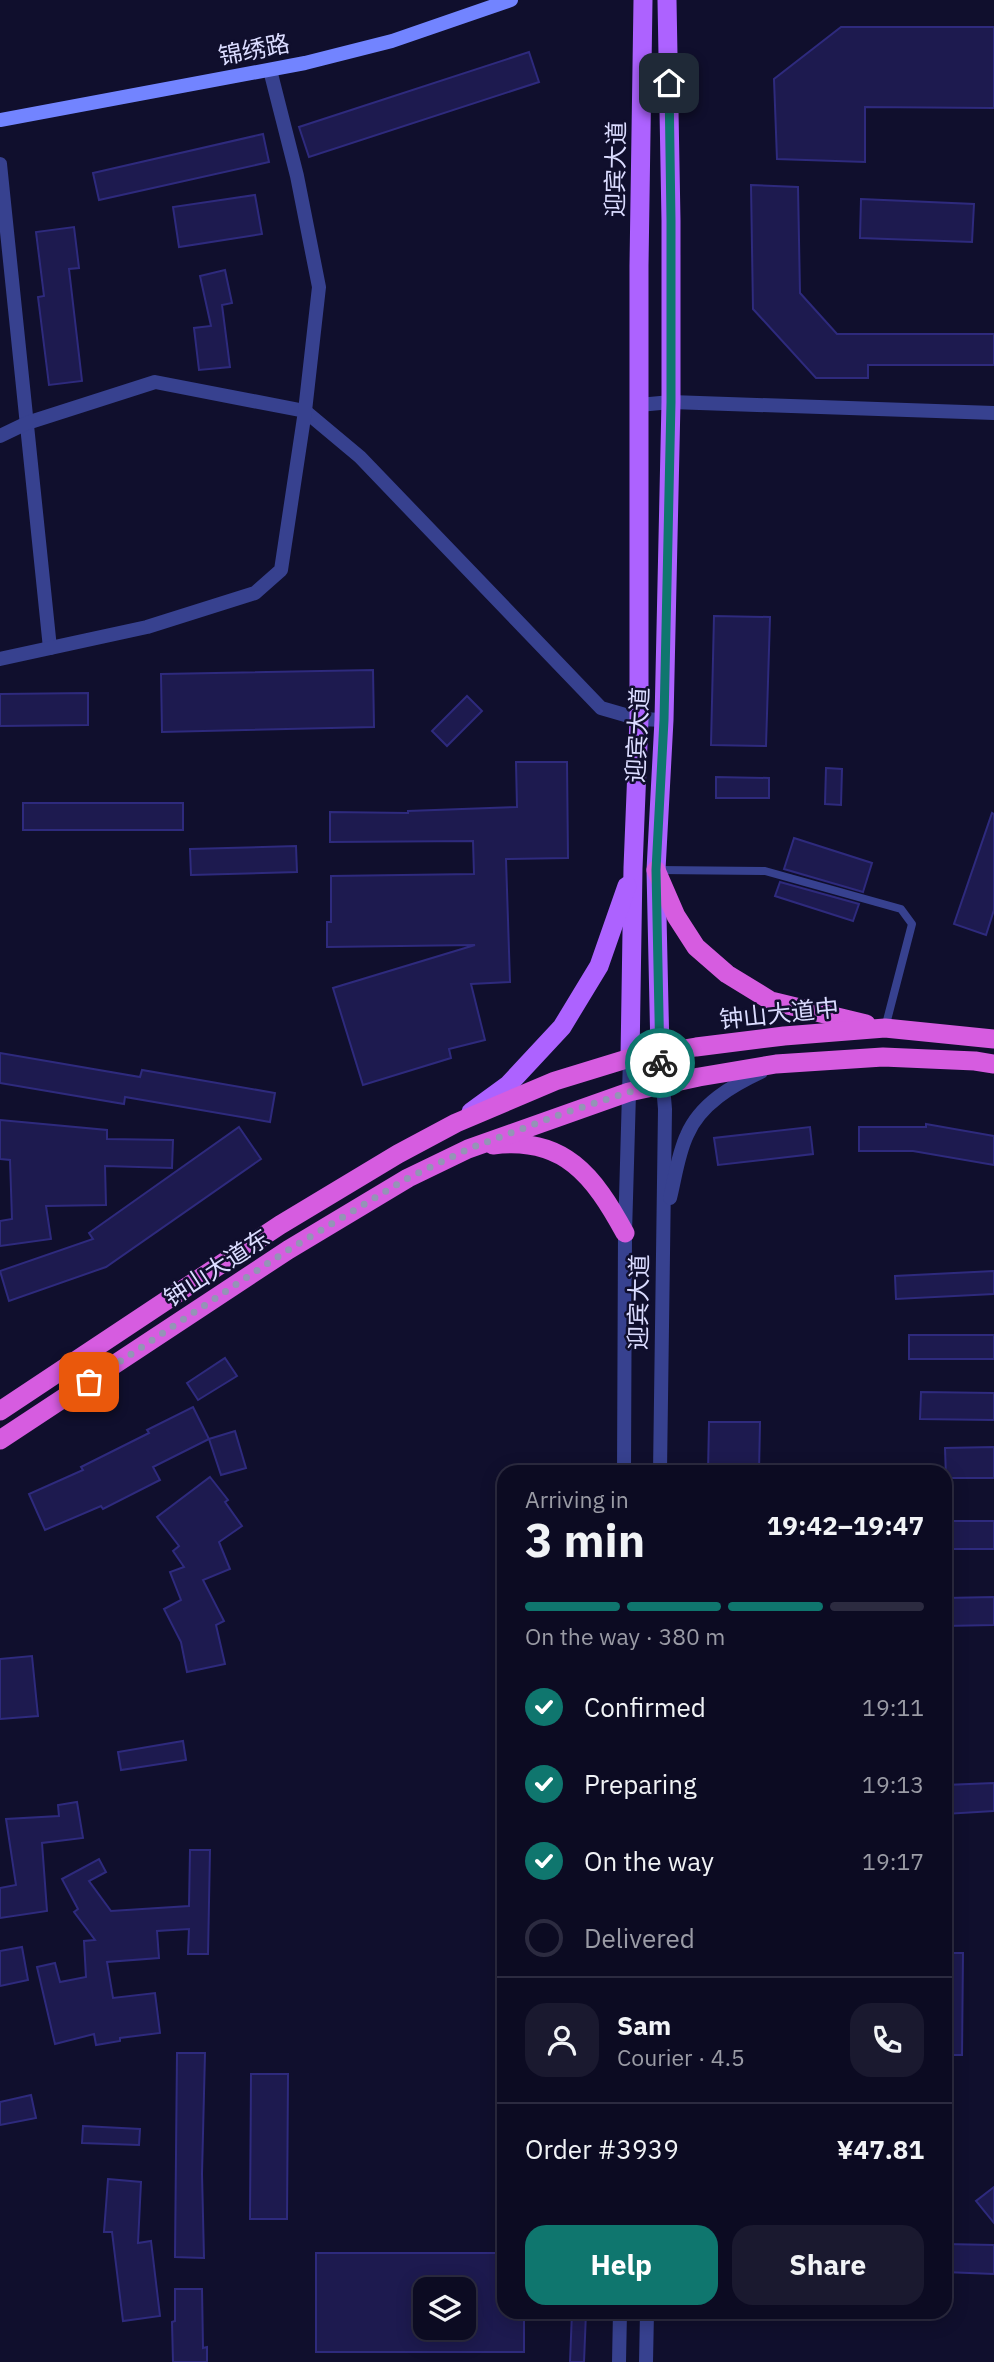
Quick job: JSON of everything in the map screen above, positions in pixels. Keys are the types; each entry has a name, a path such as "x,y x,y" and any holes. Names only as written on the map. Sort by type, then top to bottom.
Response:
{"highway":[{"path":"656,870 676,916 696,947 727,974 771,1001 884,1028"},
{"name":"钟山大道中","path":"456,1124 555,1081 630,1058 660,1052 784,1036 884,1028 994,1040"},
{"name":"钟山大道中","path":"468,1149 629,1092 776,1064 883,1057 994,1064"},
{"name":"钟山大道东","path":"0,1411 280,1225 398,1154 456,1124"},
{"path":"468,1149 511,1143 539,1146 569,1158 585,1172 607,1200 625,1233"},
{"name":"钟山大道东","path":"0,1440 288,1250 408,1178 468,1149"}],"main road":[{"name":"锦绣路","path":"0,120 270,70 392,41 510,0"},
{"name":"迎宾大道","path":"630,1058 639,719 643,0"},
{"name":"迎宾大道","path":"660,1052 656,870 664,720 671,402 667,0"},
{"path":"456,1124 508,1085 562,1027 599,966 633,868"}],"street":[{"path":"0,659 147,627 255,593 281,570 305,411 318,287 297,176 270,70"},
{"path":"0,164 50,648"},
{"path":"0,436 27,423 155,382 305,411 360,457 601,708 639,719 664,720"},
{"path":"639,405 671,402 994,413"},
{"name":"迎宾大道","path":"660,1052 665,1109 660,1465"},
{"name":"迎宾大道","path":"624,1465 625,1233 630,1058"},
{"path":"665,1220 687,1135 693,1125 707,1107 734,1085 776,1064"},
{"path":"619,2362 620,2319"},
{"path":"646,2362 647,2319"}],"lane":[{"path":"656,870 765,871 901,909 912,924 884,1028"}],"building":[{"path":"841,27 994,27 994,108 865,107 865,162 777,159 774,79"},
{"path":"529,52 539,82 309,157 299,127"},
{"path":"263,134 269,162 99,200 93,173"},
{"path":"751,185 798,187 800,293 837,334 994,334 994,365 868,365 868,378 816,378 753,309"},
{"path":"255,195 262,234 179,247 173,207"},
{"path":"861,199 974,204 972,242 860,238"},
{"path":"74,227 79,268 69,269 82,381 49,385 38,297 44,296 36,232"},
{"path":"225,270 232,303 222,305 230,367 199,370 194,328 211,326 200,276"},
{"path":"714,616 770,617 766,746 711,745"},
{"path":"373,670 374,727 162,732 161,674"},
{"path":"88,693 88,725 0,726 0,694"},
{"path":"467,696 482,711 447,746 432,731"},
{"path":"516,762 567,762 568,858 506,859 510,982 471,984 485,1040 449,1049 451,1058 363,1085 333,988 475,945 327,947 327,922 331,922 331,876 474,874 473,841 330,842 330,812 408,813 517,807"},
{"path":"826,768 842,769 841,805 825,804"},
{"path":"716,777 769,778 769,798 716,798"},
{"path":"23,803 183,803 183,830 23,830"},
{"path":"992,813 994,910 986,935 954,924"},
{"path":"794,838 872,863 863,892 784,869"},
{"path":"296,846 297,872 191,875 190,849"},
{"path":"780,882 859,904 853,921 775,896"},
{"path":"0,1053 140,1077 142,1070 275,1093 270,1122 125,1097 124,1104 0,1083"},
{"path":"0,1120 107,1130 107,1139 173,1140 172,1168 105,1166 106,1205 46,1206 51,1239 0,1246 0,1221 12,1219 10,1160 0,1159"},
{"path":"926,1124 994,1136 994,1165 913,1151 859,1151 859,1127 926,1127"},
{"path":"239,1127 261,1159 106,1267 9,1301 0,1271 93,1239 89,1233"},
{"path":"810,1127 813,1154 718,1165 714,1138"},
{"path":"994,1271 994,1294 896,1299 895,1276"},
{"path":"909,1335 994,1335 994,1359 909,1359"},
{"path":"225,1358 237,1376 198,1400 187,1383"},
{"path":"921,1392 994,1393 994,1420 920,1419"},
{"path":"193,1407 209,1439 153,1467 160,1480 103,1509 101,1506 45,1530 29,1494 83,1470 81,1467 149,1433 147,1430"},
{"path":"709,1422 760,1422 759,1465 708,1465"},
{"path":"235,1431 246,1468 221,1475 209,1439"},
{"path":"994,1447 994,1478 952,1478 952,1465 946,1465 945,1448"},
{"path":"210,1477 228,1500 225,1502 242,1526 219,1542 230,1569 203,1580 224,1621 216,1625 225,1664 187,1672 181,1642 164,1609 181,1600 170,1572 184,1567 173,1551 179,1546 157,1517"},
{"path":"952,1521 994,1521 994,1549 952,1549"},
{"path":"994,1597 994,1625 952,1626 952,1598"},
{"path":"32,1656 38,1716 0,1719 0,1659"},
{"path":"183,1741 186,1760 121,1770 118,1752"},
{"path":"994,1783 994,1811 952,1814 952,1785"},
{"path":"77,1802 83,1838 42,1843 47,1911 0,1918 0,1888 16,1885 6,1819 59,1816 58,1805"},
{"path":"190,1850 210,1850 208,1954 188,1954 189,1929 157,1931 159,1958 107,1962 113,1998 155,1993 160,2033 120,2038 120,2041 96,2045 94,2034 55,2044 37,1967 55,1963 60,1982 86,1977 84,1941 95,1940 74,1912 78,1909 62,1879 99,1859 106,1872 89,1881 111,1911 189,1906"},
{"path":"22,1947 28,1980 0,1986 0,1951"},
{"path":"952,1953 963,1953 962,2055 952,2055"},
{"path":"177,2053 205,2053 202,2174 204,2258 175,2257"},
{"path":"251,2074 288,2074 287,2219 250,2219"},
{"path":"31,2095 36,2118 0,2125 0,2102"},
{"path":"83,2126 140,2129 139,2145 82,2143"},
{"path":"108,2179 141,2182 138,2243 151,2241 160,2316 123,2321 112,2232 104,2232"},
{"path":"994,2187 994,2223 976,2201"},
{"path":"952,2244 994,2245 994,2274 952,2272"},
{"path":"316,2253 497,2253 497,2319 524,2319 524,2352 316,2352"},
{"path":"175,2289 202,2289 203,2348 207,2347 207,2362 173,2362"},
{"path":"572,2319 586,2319 584,2362 570,2362"}],"way so far":[{"path":"89,1382 288,1250 408,1178 468,1149 564,1113 629,1092 663,1086 660,1063"}],"route":[{"path":"660,1063 656,870 664,720 671,402 669,83"}]}
